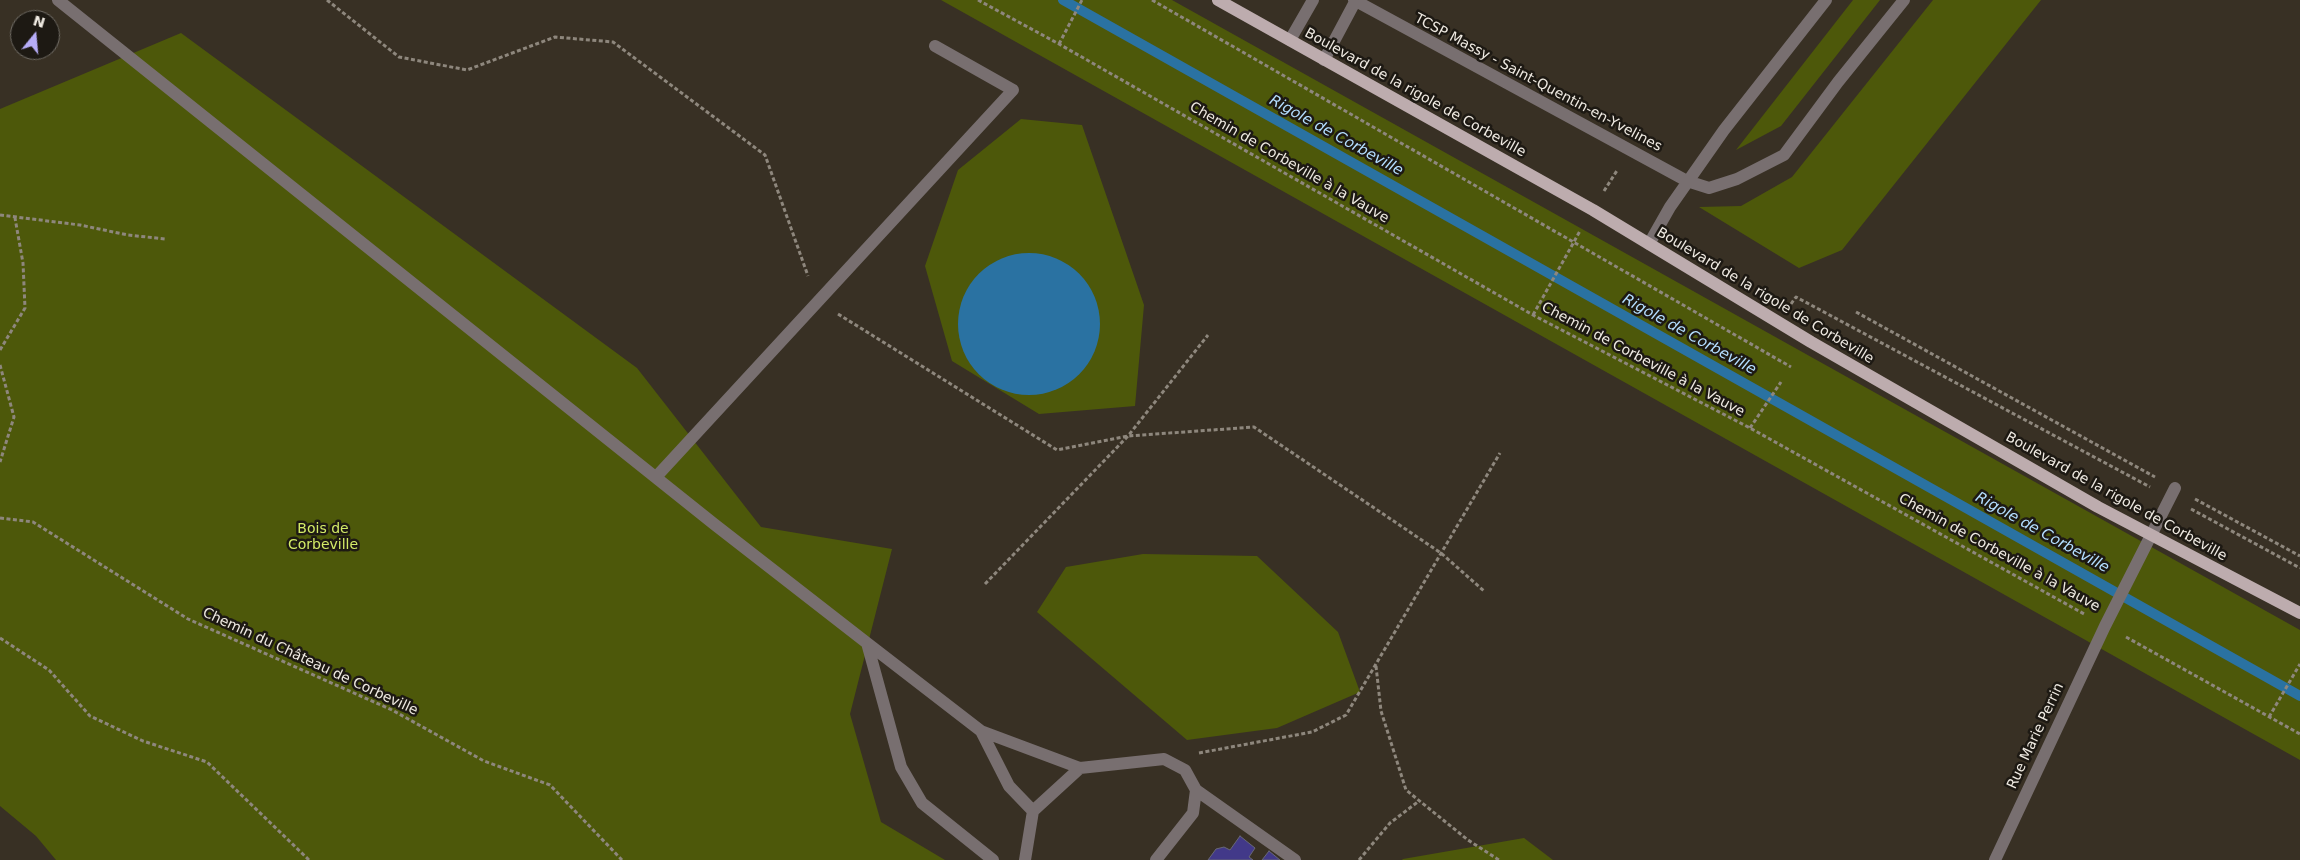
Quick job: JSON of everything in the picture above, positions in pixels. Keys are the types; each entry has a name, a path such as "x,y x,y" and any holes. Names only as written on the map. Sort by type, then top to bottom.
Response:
{"main road":[{"name":"Boulevard de la rigole de Corbeville","path":"1218,0 1593,210 1811,342 2152,535 2300,613"}],"street":[{"path":"58,0 656,477 981,730 1080,768 1164,759 1185,770 1196,790 1295,860"},
{"path":"1290,40 1313,0"},
{"path":"1324,60 1355,0"},
{"name":"TCSP Massy - Saint-Quentin-en-Yvelines","path":"1355,0 1688,181 1709,188 1737,179 1784,155 1842,77 1904,0"},
{"path":"1649,244 1688,181 1724,130 1826,0"},
{"path":"656,477 1013,90 935,46"},
{"name":"Rue Marie Perrin","path":"1995,860 2106,626 2173,493"},
{"path":"867,642 901,766 922,803 993,860"},
{"path":"981,730 1009,786 1033,811"},
{"path":"1025,860 1033,811 1080,768"},
{"path":"1156,860 1193,813 1196,790"}],"path":[{"path":"327,0 399,57 467,70 555,37 613,42 765,155 817,301 1057,450 1128,436 1254,427 1441,554 1484,591"},
{"name":"Chemin de Corbeville à la Vauve","path":"978,0 1059,44 1533,315 1750,428 2300,734"},
{"path":"1059,44 1082,0"},
{"path":"1152,0 1574,243 1761,348 1791,367"},
{"path":"0,216 80,225 128,235 165,238"},
{"path":"0,350 25,308 23,264 15,218"},
{"path":"1533,315 1560,266"},
{"path":"1796,296 2173,493 2300,556"},
{"path":"1856,312 2173,493 2300,568"},
{"path":"984,584 1128,436 1208,335"},
{"path":"0,365 14,417 0,462"},
{"path":"1750,428 1781,382"},
{"path":"1164,759 1312,732 1346,715 1500,453"},
{"name":"Chemin du Château de Corbeville","path":"0,518 33,522 188,619 392,710 484,761 550,785 622,860"},
{"path":"0,638 49,670 90,716 143,741 207,762 309,860"},
{"path":"2269,717 2300,664"},
{"path":"1376,665 1381,711 1406,790 1468,840 1500,860"},
{"path":"1359,860 1390,823 1419,801"}],"green space":[{"path":"941,0 1172,0 2300,630 2300,760"},
{"path":"1853,0 1880,0 1781,126 1736,150"},
{"path":"1933,0 2041,0 1842,250 1799,268 1699,207 1741,206 1792,177"},
{"name":"Bois de Corbeville","path":"181,33 637,368 761,527 892,549 850,714 881,822 945,860 56,860 36,836 0,806 0,109"},
{"path":"1021,119 1082,125 1144,305 1135,406 1039,414 952,361 925,266 958,170"},
{"path":"1143,554 1257,556 1338,632 1360,692 1277,728 1187,740 1037,612 1066,567"},
{"path":"1524,838 1553,860 1402,860 1403,859"}],"water":[{"path":"1029,253 1056,259 1068,265 1079,274 1088,285 1094,297 1100,324 1094,351 1088,363 1079,374 1068,383 1056,389 1029,395 1002,389 990,383 979,374 970,363 964,351 958,324 964,297 970,285 979,274 990,265 1002,259"}],"building":[{"path":"1240,836 1255,848 1249,857 1253,860 1208,860 1216,849 1224,847 1230,850"},
{"path":"1269,851 1280,860 1262,860"}],"waterway":[{"name":"Rigole de Corbeville","path":"1063,0 2300,696"}]}
